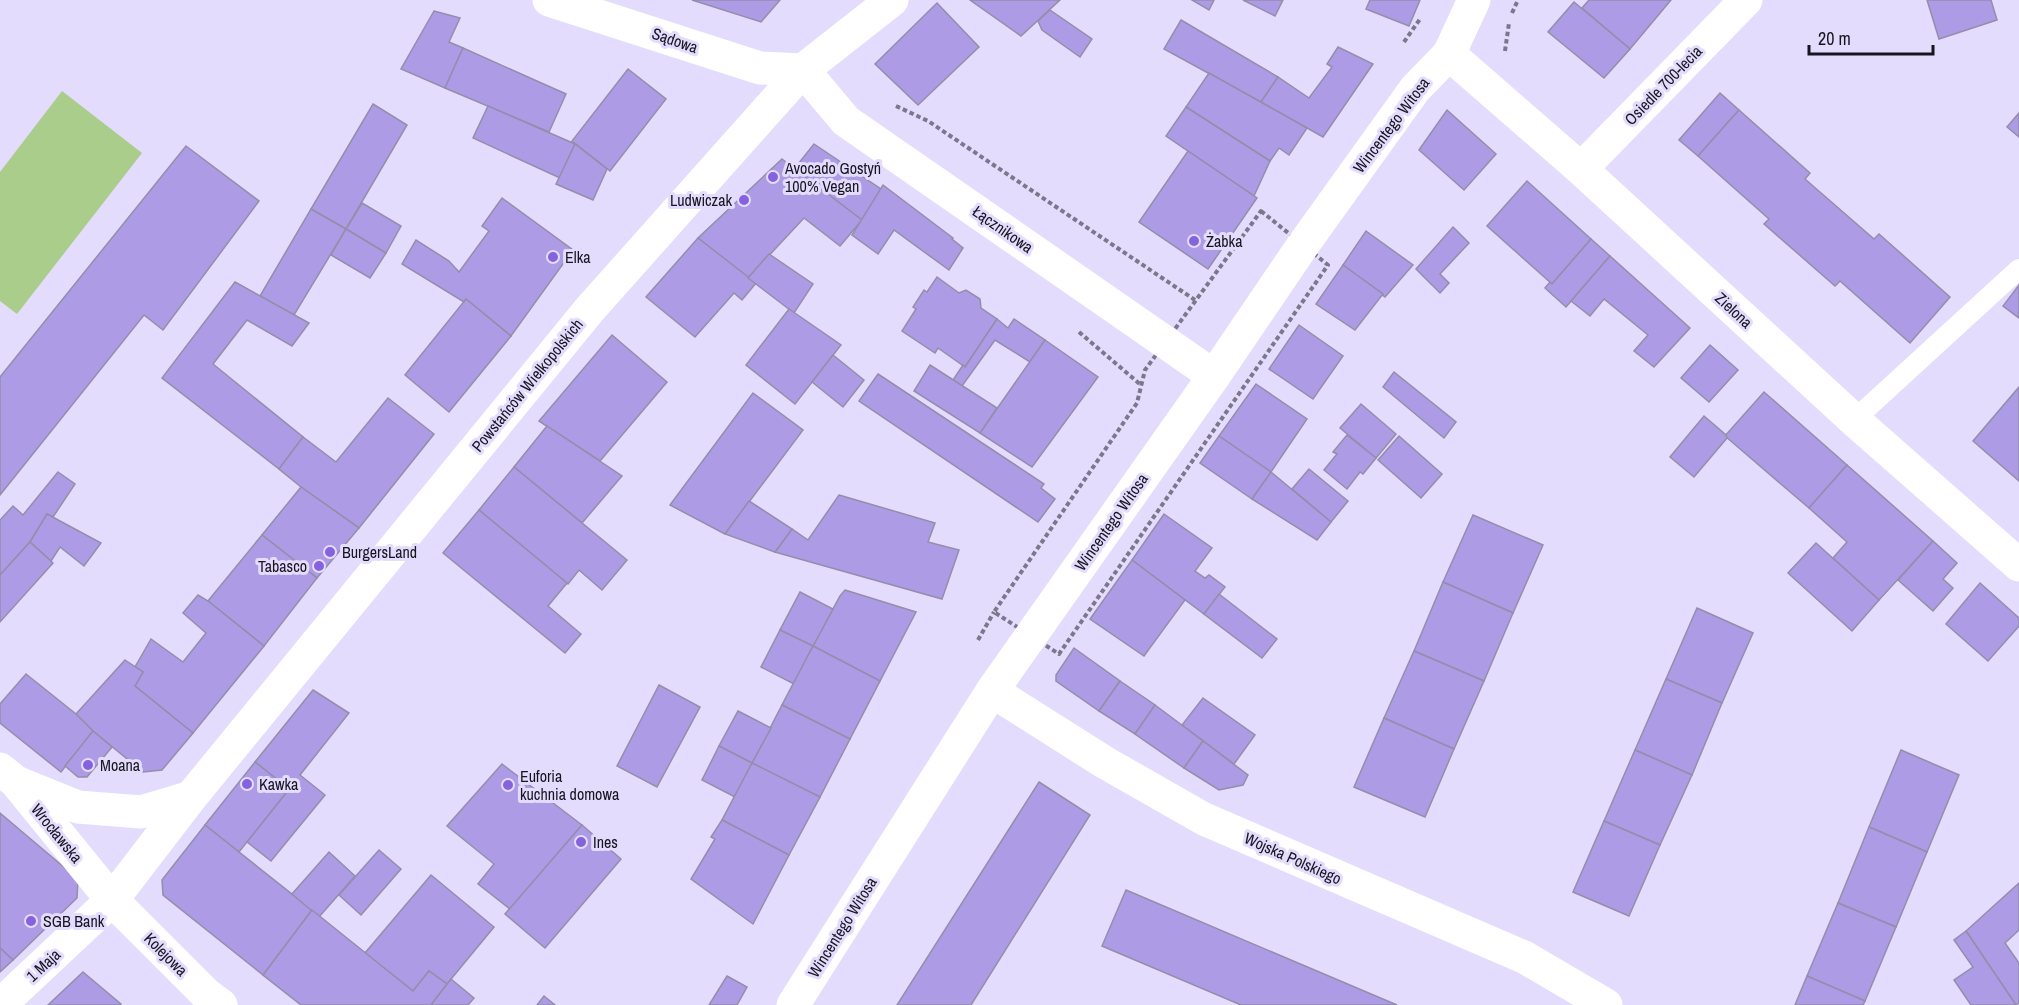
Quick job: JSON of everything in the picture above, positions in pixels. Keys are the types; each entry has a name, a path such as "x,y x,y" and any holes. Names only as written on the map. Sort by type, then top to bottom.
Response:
{"street":[{"name":"Sądowa","path":"549,0 760,68 803,70"},
{"name":"Powstańców Wielkopolskich","path":"112,900 191,797 590,309 803,70 892,0"},
{"name":"Wincentego Witosa","path":"793,1005 992,691 1214,376 1303,245 1415,89 1449,54 1474,0"},
{"name":"Osiedle 700-lecia","path":"1581,169 1746,0"},
{"name":"Zielona","path":"1449,54 1581,169 1854,420 2019,565"},
{"name":"Łącznikowa","path":"803,70 846,121 1214,376"},
{"name":"Wojska Polskiego","path":"992,691 1104,762 1204,819 1524,957 1606,1005"},
{"path":"8,776 78,807 141,812 191,797"},
{"name":"Wrocławska","path":"8,776 112,900"},
{"name":"1 Maja","path":"0,1005 112,900"},
{"name":"Kolejowa","path":"112,900 206,994 221,1005"}],"lane":[{"path":"1854,420 2019,269"}],"path":[{"path":"888,102 928,121 1195,300"}],"green space":[{"path":"62,91 142,153 17,314 0,301 0,172"}],"building":[{"path":"692,0 780,0 761,22"},
{"path":"970,0 1060,0 1021,36"},
{"path":"1192,0 1214,0 1209,10"},
{"path":"1243,0 1283,0 1275,16"},
{"path":"1370,0 1420,0 1409,26 1366,9"},
{"path":"1589,0 1671,0 1630,49 1582,8"},
{"path":"1927,0 1991,0 1997,20 1939,39"},
{"path":"1574,2 1630,49 1604,78 1548,32"},
{"path":"937,3 979,47 918,105 875,64"},
{"path":"1050,10 1092,39 1080,57 1042,30 1038,21"},
{"path":"434,11 460,18 449,42 463,48 445,88 401,69"},
{"path":"1181,20 1278,77 1261,102 1164,49"},
{"path":"1338,47 1373,64 1323,137 1261,102 1278,77 1309,98 1332,67 1327,64"},
{"path":"463,48 566,94 549,132 445,88"},
{"path":"628,69 666,99 610,171 572,141"},
{"path":"1209,73 1307,128 1289,155 1279,148 1270,161 1186,107"},
{"path":"1720,93 1739,110 1698,156 1679,140"},
{"path":"373,104 407,125 346,229 311,209"},
{"path":"488,106 575,144 560,178 473,138"},
{"path":"1186,107 1270,161 1254,196 1166,136"},
{"path":"1447,110 1496,154 1464,190 1419,150"},
{"path":"1739,110 1810,173 1805,179 1874,239 1879,234 1950,297 1910,343 1840,281 1835,286 1764,224 1769,219 1698,156"},
{"path":"2019,113 2019,137 2007,127"},
{"path":"575,144 607,169 593,200 556,184"},
{"path":"814,144 881,189 862,220 794,169"},
{"path":"186,146 259,201 163,330 144,315 0,495 0,377"},
{"path":"1188,151 1257,198 1208,269 1139,222"},
{"path":"782,159 862,220 840,246 804,218 748,278 698,238"},
{"path":"1527,181 1591,239 1552,284 1487,226"},
{"path":"883,185 963,248 949,270 894,230 878,254 852,235"},
{"path":"502,198 573,250 511,336 466,299 464,302 402,264 416,240 449,261 459,272 489,231 482,226"},
{"path":"362,203 401,226 386,253 346,229"},
{"path":"311,209 346,229 294,315 260,296"},
{"path":"1453,227 1469,243 1440,274 1449,283 1440,293 1416,269"},
{"path":"346,229 386,253 370,278 331,255"},
{"path":"1366,231 1413,265 1385,297 1343,265"},
{"path":"698,238 756,283 742,300 734,293 695,337 646,297"},
{"path":"1591,239 1610,256 1566,307 1545,288 1550,282 1552,284"},
{"path":"769,254 813,284 794,313 748,278"},
{"path":"1610,256 1690,328 1654,367 1634,351 1648,335 1604,299 1590,316 1571,301"},
{"path":"1343,265 1383,294 1355,330 1316,304"},
{"path":"937,277 959,293 966,290 980,299 981,308 997,319 965,367 938,348 935,353 902,331 916,309 913,307 924,290 927,292"},
{"path":"235,282 309,323 292,346 247,320 213,364 303,437 279,469 162,378"},
{"path":"2019,285 2019,318 2003,306"},
{"path":"466,299 511,336 449,412 405,375"},
{"path":"789,309 841,345 795,404 746,365"},
{"path":"997,319 1008,328 1014,319 1045,340 1030,362 995,340 962,386 953,380 963,365 965,367"},
{"path":"1299,325 1343,356 1313,399 1269,369"},
{"path":"612,335 667,382 600,461 539,421"},
{"path":"1045,340 1098,377 1032,467 980,433"},
{"path":"1710,345 1738,370 1709,402 1681,378"},
{"path":"833,355 864,380 843,407 812,382"},
{"path":"930,365 997,408 980,433 914,391"},
{"path":"1394,372 1456,422 1444,438 1383,387"},
{"path":"878,374 1044,484 1041,488 1055,499 1038,522 859,401"},
{"path":"1256,384 1307,419 1271,472 1219,436"},
{"path":"2019,387 2019,481 1973,441"},
{"path":"1764,392 1847,465 1809,508 1725,436"},
{"path":"753,393 803,430 725,534 670,505"},
{"path":"388,398 434,434 359,528 279,469 303,437 336,462"},
{"path":"1361,404 1396,434 1376,458 1340,428"},
{"path":"1704,416 1727,438 1694,477 1670,457"},
{"path":"547,426 622,476 582,523 514,467"},
{"path":"1347,435 1376,458 1363,474 1360,472 1347,489 1324,470 1337,454 1333,452"},
{"path":"1219,436 1271,472 1252,499 1200,463"},
{"path":"1399,436 1442,474 1421,498 1378,460"},
{"path":"1847,465 1933,541 1879,600 1833,558 1847,542 1809,508"},
{"path":"514,467 627,560 602,590 579,570 568,584 479,510"},
{"path":"1309,469 1348,501 1331,522 1292,489"},
{"path":"58,472 75,484 53,517 47,514 30,542 0,575 0,520 13,506 23,515"},
{"path":"1271,472 1331,522 1317,540 1252,499"},
{"path":"301,487 359,528 317,578 262,535"},
{"path":"839,495 935,523 928,542 959,550 942,599 775,552 792,529 808,540"},
{"path":"749,501 792,529 775,552 725,534"},
{"path":"479,510 567,583 548,606 581,634 565,653 443,553"},
{"path":"47,514 101,543 84,566 60,547 51,561 30,542"},
{"path":"1164,514 1212,548 1195,571 1205,578 1209,575 1225,587 1204,614 1132,560"},
{"path":"1473,515 1543,545 1513,613 1443,582"},
{"path":"262,535 317,578 264,646 208,601"},
{"path":"1933,541 1957,563 1943,579 1953,588 1933,611 1898,580"},
{"path":"30,542 53,563 0,622 0,575"},
{"path":"1816,543 1879,600 1852,631 1788,573"},
{"path":"1132,560 1185,600 1144,656 1090,619"},
{"path":"1443,582 1513,613 1484,681 1414,651"},
{"path":"1980,583 2019,618 2019,626 1988,661 1946,624"},
{"path":"845,590 916,612 880,681 813,646"},
{"path":"800,592 833,609 813,646 780,630"},
{"path":"1219,594 1277,639 1262,658 1204,614"},
{"path":"198,595 264,646 193,733 135,686 143,672 135,667 151,639 183,662 206,633 183,613"},
{"path":"1697,608 1753,633 1722,703 1666,679"},
{"path":"780,630 813,646 794,684 761,667"},
{"path":"813,646 880,681 850,739 782,705"},
{"path":"1074,648 1120,681 1099,711 1056,681 1056,675"},
{"path":"1414,651 1484,681 1454,749 1384,718"},
{"path":"125,660 143,672 135,686 193,733 162,770 143,772 76,714"},
{"path":"26,674 76,714 93,731 61,772 0,723 0,704"},
{"path":"1666,679 1722,703 1692,775 1635,750"},
{"path":"1120,681 1155,705 1135,734 1099,711"},
{"path":"659,685 700,707 657,787 617,766"},
{"path":"313,690 349,713 300,775 325,795 271,861 247,842 289,789 255,762"},
{"path":"1203,698 1255,735 1234,764 1182,725"},
{"path":"782,705 850,739 820,797 752,763"},
{"path":"1155,705 1203,741 1184,768 1135,734"},
{"path":"738,711 771,728 752,763 719,746"},
{"path":"1384,718 1454,749 1425,817 1354,787"},
{"path":"93,731 112,747 87,777 78,777 65,766"},
{"path":"1203,741 1248,775 1243,785 1219,790 1184,768"},
{"path":"719,746 752,763 735,797 702,780"},
{"path":"1635,750 1692,775 1660,845 1604,821"},
{"path":"1901,750 1959,775 1927,852 1869,827"},
{"path":"255,762 289,789 239,852 205,825"},
{"path":"752,763 820,797 789,855 722,820"},
{"path":"502,764 582,825 510,909 478,884 494,864 447,826"},
{"path":"1039,782 1090,815 971,1005 897,1005"},
{"path":"0,813 78,879 77,898 13,960 0,948"},
{"path":"722,820 789,855 753,924 691,879 715,839 711,837"},
{"path":"1604,821 1660,845 1629,916 1573,892"},
{"path":"205,825 312,910 263,975 163,895 162,880"},
{"path":"582,825 621,859 545,948 505,914"},
{"path":"1869,827 1927,852 1896,927 1838,903"},
{"path":"379,850 401,869 361,915 339,895"},
{"path":"329,852 355,876 319,917 292,894"},
{"path":"431,875 494,927 447,984 429,971 413,991 365,953"},
{"path":"2019,883 2019,930 2005,943 2019,963 2019,1003 2016,1005 1966,931"},
{"path":"1126,890 1397,1005 1241,1005 1102,946"},
{"path":"1838,903 1896,927 1865,1001 1807,976"},
{"path":"312,910 413,991 429,971 447,984 431,1005 301,1005 263,975"},
{"path":"1966,931 2016,1005 1971,1005 1954,980 1973,967 1954,940"},
{"path":"0,948 13,960 0,972"},
{"path":"83,972 121,1004 48,1005"},
{"path":"727,976 747,987 737,1005 709,1005"},
{"path":"1807,976 1865,1001 1863,1005 1795,1005"},
{"path":"451,979 474,998 468,1005 431,1005"},
{"path":"544,996 555,1005 537,1005"}],"place":[{"name":"Avocado Gostyń 100% Vegan","path":"773,177"},
{"name":"Ludwiczak","path":"744,200"},
{"name":"Żabka","path":"1194,241"},
{"name":"Elka","path":"553,257"},
{"name":"BurgersLand","path":"330,552"},
{"name":"Tabasco","path":"319,566"},
{"name":"Moana","path":"88,765"},
{"name":"Kawka","path":"247,784"},
{"name":"Euforia kuchnia domowa","path":"508,785"},
{"name":"Ines","path":"581,842"},
{"name":"SGB Bank","path":"31,921"}]}
